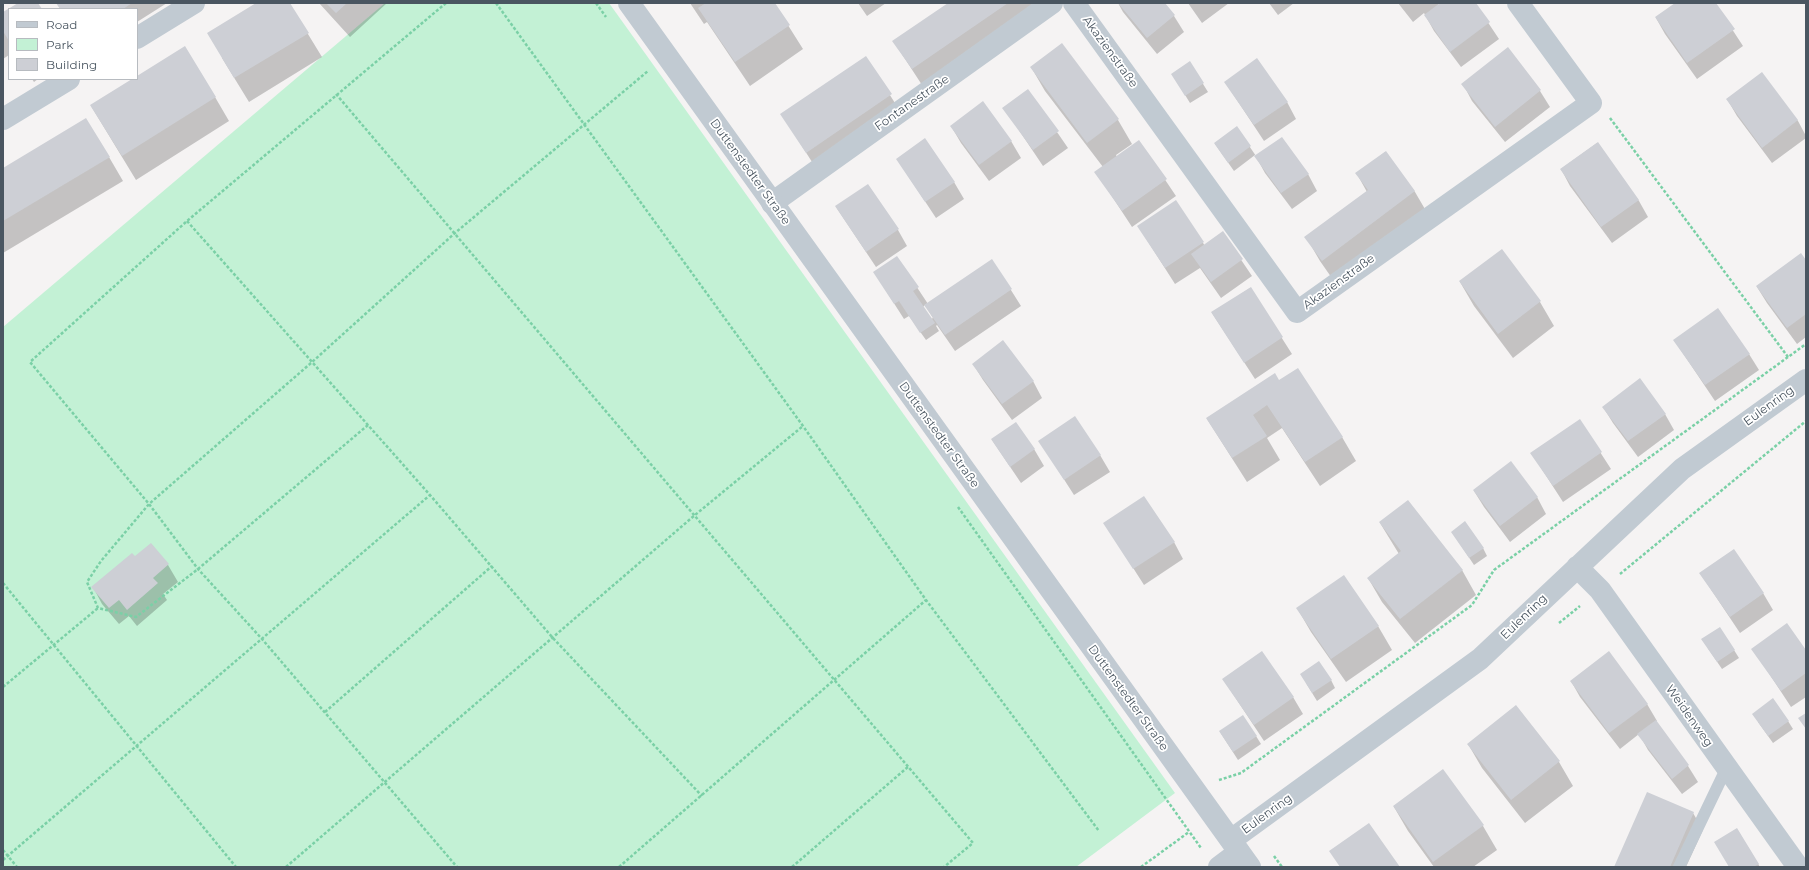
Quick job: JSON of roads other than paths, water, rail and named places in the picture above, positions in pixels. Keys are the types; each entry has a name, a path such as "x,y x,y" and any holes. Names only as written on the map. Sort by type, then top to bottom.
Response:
{"street":[{"path":"138,37 194,3"},
{"name":"Duttenstedter Straße","path":"629,3 1240,853"},
{"name":"Fontanestraße","path":"772,203 1052,3"},
{"name":"Akazienstraße","path":"1074,3 1297,312 1591,103 1518,3"},
{"path":"3,119 67,80"},
{"name":"Eulenring","path":"1219,867 1240,853 1480,659 1682,469 1806,380"},
{"name":"Weidenweg","path":"1577,567 1600,590 1726,769 1798,867"}],"lane":[{"path":"1679,867 1726,769"}]}
